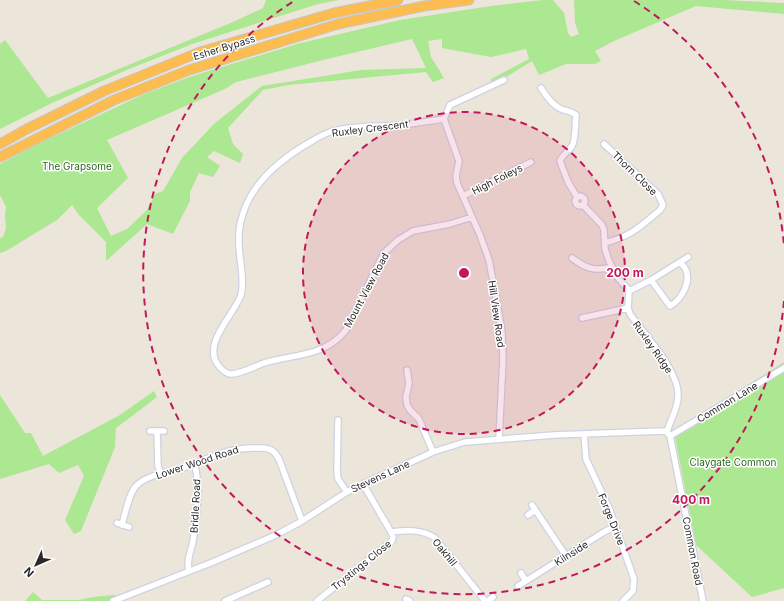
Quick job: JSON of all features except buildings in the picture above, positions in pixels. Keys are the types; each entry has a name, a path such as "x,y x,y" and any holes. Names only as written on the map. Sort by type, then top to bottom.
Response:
{"highway":[{"name":"Esher Bypass","path":"0,144 104,91 200,52 334,13 398,0"},
{"name":"Esher Bypass","path":"0,157 114,100 189,70 338,24 424,6 469,0"}],"street":[{"path":"472,217 457,183 456,176 459,161 444,119 450,105 504,80"},
{"path":"541,88 552,103 560,108 573,112 576,115 573,144 562,156 560,161 568,182 577,197 575,201 577,205 583,205 602,225 604,230 605,249 611,267 629,292 628,308 582,318"},
{"name":"Ruxley Crescent","path":"226,321 242,294 238,234 242,216 250,198 263,179 277,164 295,150 330,132 369,126 402,125 444,119"},
{"name":"Thorn Close","path":"604,144 658,194 663,205 660,210 631,234 605,243"},
{"name":"High Foleys","path":"463,196 531,162"},
{"name":"Mount View Road","path":"226,321 215,342 214,352 217,364 222,370 229,374 237,373 265,363 306,355 329,345 340,338 346,330 384,253 398,240 413,231 450,224 472,217"},
{"name":"Hill View Road","path":"472,217 489,260 502,332 503,359 499,438"},
{"path":"629,292 651,280 688,256"},
{"path":"572,258 588,269 604,269 611,267"},
{"path":"651,280 670,306 675,303 686,283 686,272 680,262"},
{"name":"Ruxley Ridge","path":"628,308 630,314 670,369 678,388 678,402 669,434"},
{"name":"Common Lane","path":"669,434 784,368"},
{"path":"407,370 409,383 406,397 407,405 419,419 433,452"},
{"path":"338,420 336,472 338,479 347,492"},
{"path":"150,431 164,430"},
{"path":"157,431 158,466 161,474"},
{"name":"Stevens Lane","path":"113,601 127,598 276,535 363,484 433,452 465,442 499,438 584,434 662,431 669,434"},
{"name":"Forge Drive","path":"584,434 586,459 609,508 634,579 633,591 623,601"},
{"name":"Common Road","path":"669,434 703,601"},
{"name":"Lower Wood Road","path":"128,527 119,524 133,489 143,480 194,464 237,448 265,448 271,450 279,459 302,521"},
{"name":"Bridle Road","path":"189,571 188,561 197,515 197,473 194,464"},
{"name":"Trystings Close","path":"317,601 388,545 393,539 391,532 363,484"},
{"path":"528,515 534,508 566,556"},
{"name":"Kilnside","path":"518,586 616,526"},
{"name":"Oakhill","path":"391,532 414,531 424,533 435,538 488,600"},
{"path":"521,573 526,581"},
{"path":"225,601 268,582"}],"green space":[{"path":"266,0 339,0 318,4 195,43 129,69 52,103 0,129 0,44 5,40 48,98 233,22 263,8"},
{"name":"The Grapsome","path":"553,0 564,13 568,33 571,37 579,34 575,23 574,0 724,0 784,3 784,14 696,6 614,41 595,51 601,61 595,64 566,64 539,75 532,61 491,86 491,79 529,59 526,49 491,57 442,48 442,39 428,41 431,57 444,78 433,82 426,72 288,85 263,90 228,128 233,144 243,154 240,163 214,151 207,157 220,166 213,177 199,173 190,192 190,201 173,234 147,224 106,261 106,242 79,215 72,205 57,220 6,251 0,253 0,238 3,237 6,228 6,207 0,195 0,164 36,145 142,95 189,77 297,44 400,20 491,6","holes":["412,39 426,68 361,70 262,86 215,123 182,158 163,191 155,194 147,210 127,229 111,236 97,208 128,178 107,140 225,89 236,82"]},
{"name":"Claygate Common","path":"784,362 784,588 752,597 696,545 674,432"},
{"path":"154,391 157,397 116,428 115,447 81,531 74,534 65,520 84,476 78,465 59,473 49,464 0,479 0,395 25,433 31,433 43,456 120,415"},
{"path":"33,592 42,600 79,600 115,595 114,601 25,601"}]}
